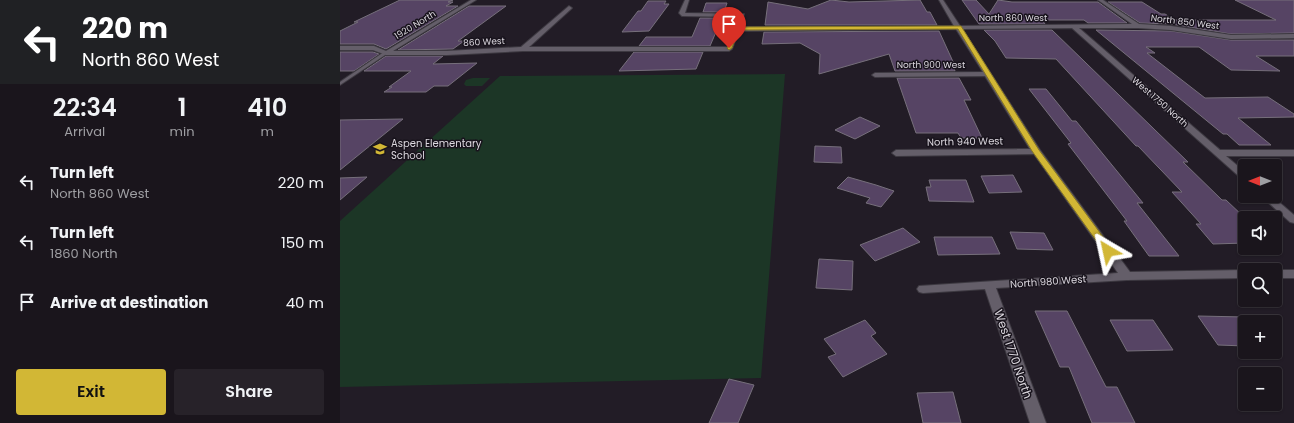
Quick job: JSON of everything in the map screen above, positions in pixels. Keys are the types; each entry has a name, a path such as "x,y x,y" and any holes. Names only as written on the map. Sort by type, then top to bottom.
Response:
{"street":[{"name":"1920 North","path":"386,53 474,0"},
{"path":"687,0 682,13 684,15 742,15 737,29"},
{"path":"942,0 1036,151 1127,276"},
{"path":"1100,0 1138,26"},
{"path":"523,49 569,8"},
{"name":"North 850 West","path":"1074,27 1138,26 1171,28 1231,37 1294,36"},
{"name":"North 860 West","path":"737,29 1074,27"},
{"name":"West 1750 North","path":"1074,27 1238,171"},
{"name":"860 West","path":"386,53 447,53 523,49 729,48 737,29"},
{"path":"340,48 374,48 386,53"},
{"name":"North 900 West","path":"874,75 988,74"},
{"name":"North 940 West","path":"896,153 1036,151"},
{"path":"1218,153 1294,153"},
{"path":"1274,203 1294,220"},
{"name":"North 980 West","path":"923,289 1127,276 1238,274"},
{"path":"1282,274 1294,274"},
{"name":"West 1770 North","path":"989,285 1038,423"}],"lane":[{"path":"340,84 386,53"}],"green space":[{"path":"785,74 761,378 340,387 340,221 500,76"},
{"path":"473,78 490,78 482,86 466,86 464,84 466,80"}],"building":[{"path":"400,0 453,0 448,2 453,2 446,6 458,6 386,49 374,44 340,44 340,31 358,22 354,22"},
{"path":"831,0 849,2 920,0 927,12 930,12 937,25 765,25 768,2 808,9"},
{"path":"962,0 976,0 989,14 998,0 1012,2 1098,2 1127,23 1088,23 1084,20 1042,20 1045,24 979,24"},
{"path":"1235,0 1294,0 1294,33 1231,34 1171,24 1140,23 1108,2 1142,2 1161,14 1165,14 1175,20 1276,20"},
{"path":"648,1 666,1 664,4 669,4 649,31 622,32 638,11 641,11"},
{"path":"706,3 727,3 724,12 703,12"},
{"path":"469,6 506,6 458,41 464,41 453,49 398,50"},
{"path":"700,18 722,18 710,46 639,46 646,37 692,37"},
{"path":"984,30 1052,30 1188,162 1183,162 1222,200 1226,200 1238,211 1238,243 1213,244 1196,224 1201,224 1172,192 1182,192 1138,146 1136,146 1056,59 1006,58 995,41"},
{"path":"1096,30 1171,31 1231,40 1294,40 1294,56 1256,56 1280,71 1231,70 1199,47 1146,47 1155,53 1147,53 1205,98 1268,97 1294,114 1294,117 1238,118 1271,145 1239,145 1227,134 1223,134"},
{"path":"939,31 955,66 953,65 955,71 895,71 889,54 819,74 820,54 800,43 762,44 764,32"},
{"path":"340,52 373,52 379,54 354,71 340,71"},
{"path":"634,52 703,52 696,69 619,71"},
{"path":"386,56 443,56 433,64 477,63 448,86 434,86 426,92 384,92 411,71 364,71"},
{"path":"897,78 959,78 971,100 964,100 982,138 961,138 958,133 916,133"},
{"path":"1029,89 1046,89 1072,121 1076,121 1143,203 1137,203 1179,256 1149,256 1124,221 1127,221 1068,144 1071,143"},
{"path":"860,117 880,126 855,139 835,130"},
{"path":"403,119 340,170 340,120"},
{"path":"815,146 841,147 842,163 814,162"},
{"path":"1013,175 1022,192 989,193 981,176"},
{"path":"367,177 340,200 340,178"},
{"path":"848,177 894,191 881,207 866,203 870,198 837,188"},
{"path":"929,180 966,180 974,202 929,201 926,187 931,187"},
{"path":"903,228 920,242 875,261 860,245"},
{"path":"1010,232 1044,233 1053,250 1017,249"},
{"path":"934,237 992,237 1000,254 938,255"},
{"path":"819,259 853,261 852,290 816,288"},
{"path":"1035,311 1067,311 1106,387 1117,387 1135,423 1092,423 1069,367 1060,367"},
{"path":"1198,316 1238,317 1238,346 1218,345"},
{"path":"865,320 876,333 871,336 887,354 843,377 828,357 836,354 824,339"},
{"path":"1110,320 1153,320 1173,350 1127,351"},
{"path":"729,379 754,385 738,423 709,423"},
{"path":"953,392 961,423 923,423 917,393"}],"place":[{"name":"Aspen Elementary School","path":"380,149"}],"route":[{"path":"729,48 737,29 960,28 1036,151 1108,251"}]}
